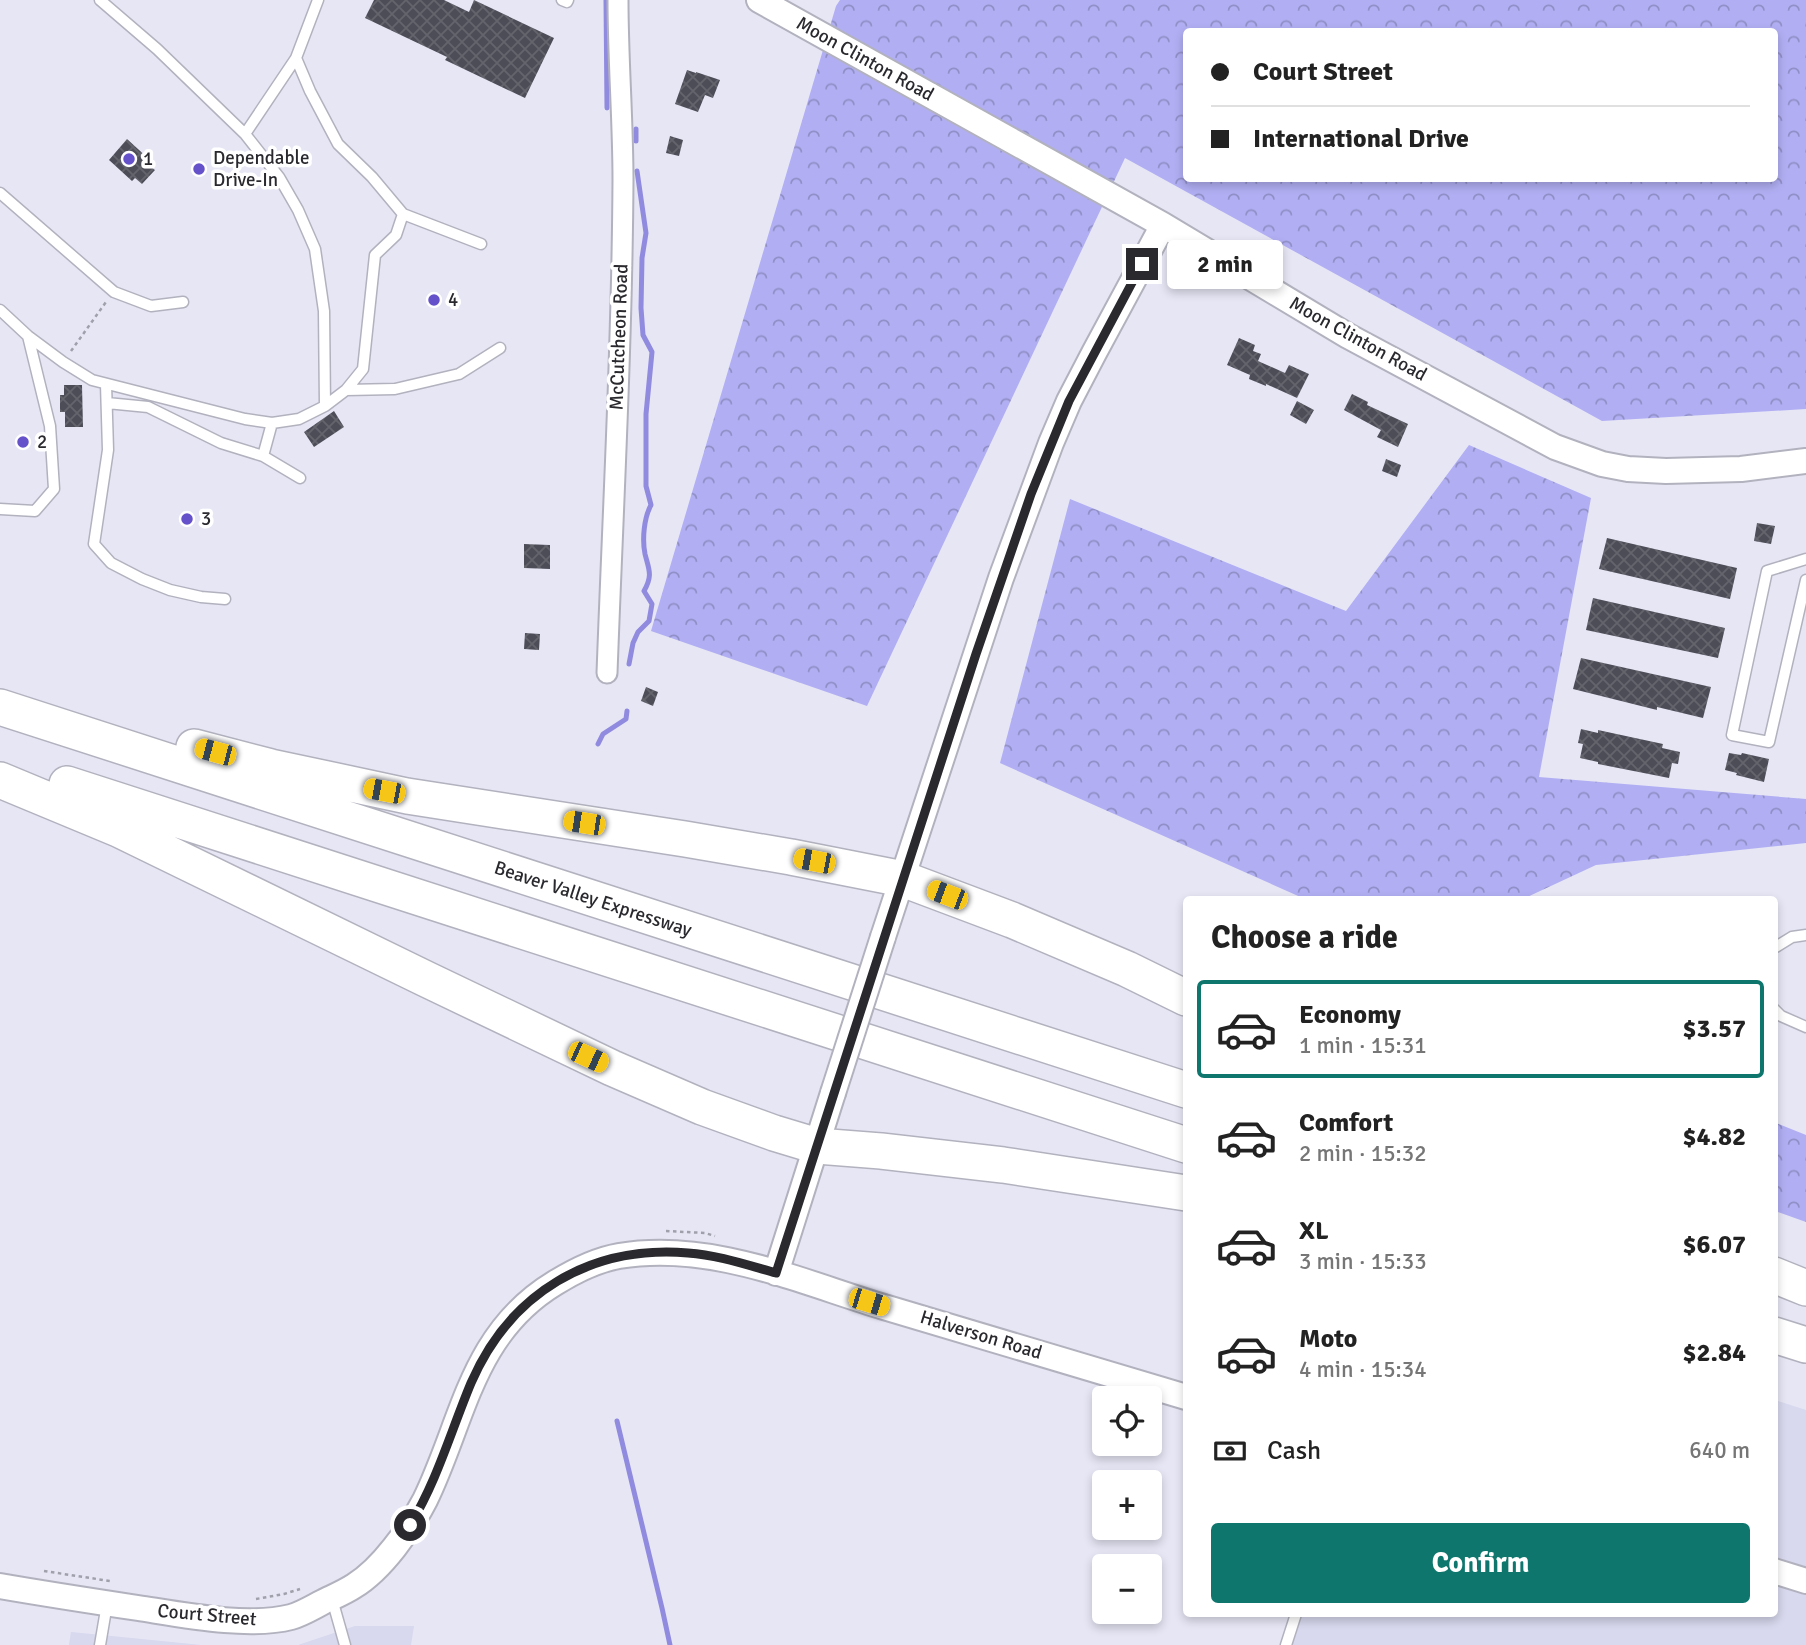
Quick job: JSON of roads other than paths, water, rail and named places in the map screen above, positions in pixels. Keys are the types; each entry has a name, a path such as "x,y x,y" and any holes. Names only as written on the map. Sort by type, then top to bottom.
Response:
{"highway":[{"path":"0,693 210,751 339,782 407,796 765,852 903,879 1012,920 1183,998"},
{"name":"Beaver Valley Expressway","path":"0,707 1183,1089"},
{"path":"0,763 1183,1144"},
{"path":"0,780 118,828 612,1068 702,1107 817,1146 1003,1165 1183,1193"},
{"path":"1778,1277 1806,1288"},
{"path":"1778,1285 1806,1295"},
{"path":"1778,1336 1806,1345"},
{"path":"1778,1343 1806,1351"}],"street":[{"name":"McCutcheon Road","path":"607,673 622,264 623,177 618,0"},
{"name":"Moon Clinton Road","path":"759,0 1163,225 1348,336 1555,447 1602,464 1665,471 1741,469 1806,461"},
{"path":"776,1273 1001,578 1069,401 1163,225"},
{"name":"Court Street","path":"0,1586 111,1593 200,1618 271,1620 292,1616 355,1586 396,1545 424,1501 471,1382 482,1361 494,1341 523,1307 545,1289 594,1262 660,1252 716,1256 776,1273"},
{"name":"Halverson Road","path":"776,1273 1183,1396"},
{"path":"1778,1572 1806,1581"}],"lane":[{"path":"100,0 157,49 245,134 279,177 298,210 315,249 324,311 325,407"},
{"path":"245,134 296,58 318,0"},
{"path":"562,0 568,0"},
{"path":"296,58 338,144 372,177 403,214 481,244"},
{"path":"0,193 114,292 152,306 183,302"},
{"path":"0,310 28,337 92,380 245,419 272,423 299,419 325,407 346,390 363,369 375,255 396,235 403,214"},
{"path":"0,509 35,511 54,489 50,426 28,337"},
{"path":"346,390 395,388 459,374 500,348"},
{"path":"106,384 108,450 94,544 111,563 142,579 170,590 201,597 225,598"},
{"path":"107,403 148,407 221,443 264,456 300,478"},
{"path":"264,456 272,423"},
{"path":"1806,559 1767,571 1732,735 1769,742 1806,580"},
{"path":"1778,946 1792,937 1806,934"},
{"path":"1778,1013 1806,1027"},
{"path":"100,1645 111,1593"},
{"path":"331,1598 345,1645"},
{"path":"1286,1645 1295,1617"}],"waterway":[{"path":"606,0 607,108"},
{"path":"636,129 636,141"},
{"path":"629,664 633,643 638,632 649,621 652,604 644,591 649,581 644,542 645,522 651,505 646,486 646,414 652,352 643,335 642,258 646,233 637,171"},
{"path":"598,744 603,734 626,719 627,711"},
{"path":"617,1421 670,1645"}],"place":[{"name":"1","path":"129,159"},
{"name":"Dependable Drive-In","path":"199,169"},
{"name":"4","path":"434,300"},
{"name":"2","path":"23,442"},
{"name":"3","path":"187,519"}]}
